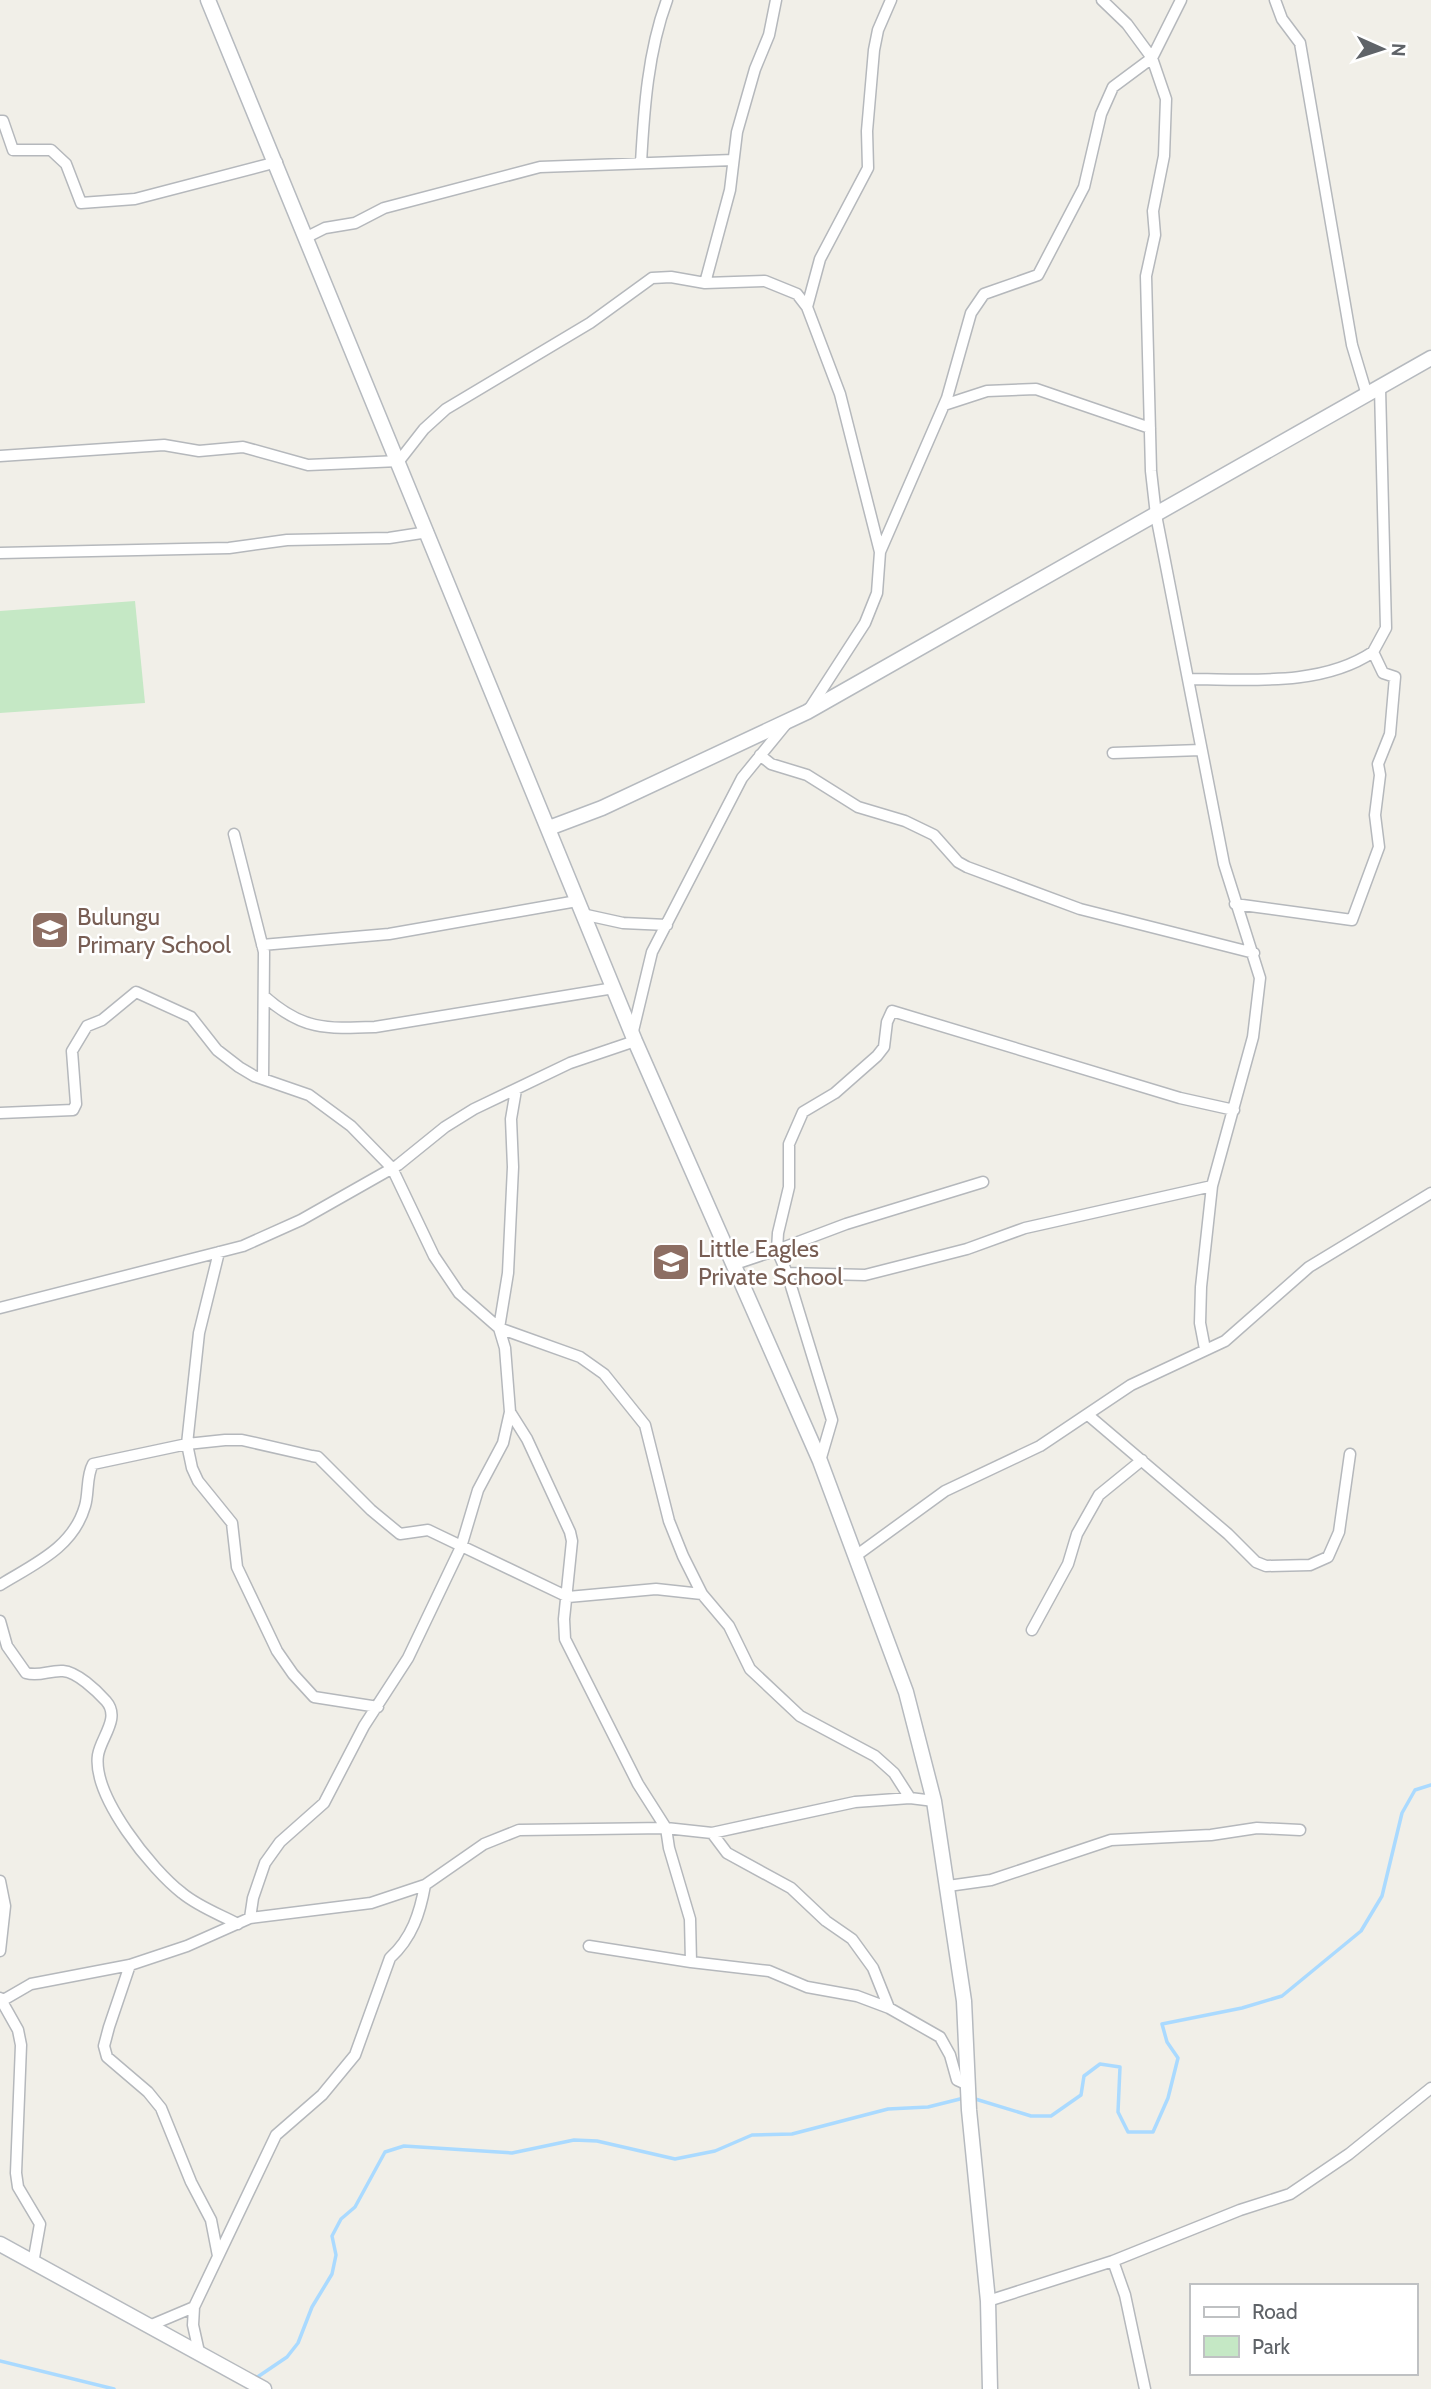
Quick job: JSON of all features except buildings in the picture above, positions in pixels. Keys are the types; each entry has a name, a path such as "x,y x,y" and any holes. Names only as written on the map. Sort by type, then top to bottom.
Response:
{"street":[{"path":"208,0 277,162 580,908 732,1265 820,1461 906,1692 934,1801 964,2001 969,2109 988,2301 990,2389"},
{"path":"640,163 644,106 659,22 667,0"},
{"path":"705,283 730,190 742,116 755,69 769,35 776,0"},
{"path":"807,307 820,259 868,168 867,131 874,50 878,30 891,0"},
{"path":"1102,0 1127,24 1152,58 1164,93 1164,156 1153,211 1155,235 1146,276 1151,471 1156,515 1201,750 1235,904 1254,953 1260,978 1253,1037 1212,1186 1201,1287 1200,1323 1205,1349"},
{"path":"880,552 944,405 975,306 984,294 1038,275 1084,187 1101,114 1112,88 1152,58 1181,0"},
{"path":"1275,0 1282,19 1300,43 1352,345 1367,395"},
{"path":"0,121 3,121 13,150 51,150 66,164 81,204 147,196 277,162"},
{"path":"307,237 326,228 355,223 384,208 540,167 733,159"},
{"path":"0,456 164,445 199,451 243,447 308,465 399,461 424,429 446,409 590,323 640,284 660,276 705,283 765,281 797,294 807,307 840,394 880,552 877,593 865,623 807,712"},
{"path":"549,828 602,808 807,712 1431,358"},
{"path":"1188,679 1306,676 1358,662 1373,652 1386,628 1380,387"},
{"path":"944,405 987,391 1036,389 1150,428"},
{"path":"0,553 53,550 114,553 229,548 287,540 389,538 428,532"},
{"path":"1235,904 1352,920 1356,917 1362,887 1378,847 1375,815 1380,775 1378,764 1390,734 1395,694 1395,677 1383,673 1373,652"},
{"path":"634,1036 652,952 742,778 788,722"},
{"path":"1112,752 1201,750"},
{"path":"760,755 771,764 807,775 858,807 905,821 934,835 958,862 967,867 1080,909 1254,953"},
{"path":"234,834 262,945 263,1079"},
{"path":"262,945 389,934 580,908 622,923 667,925"},
{"path":"264,996 295,1020 308,1026 337,1028 374,1027 614,988"},
{"path":"0,1113 73,1110 76,1104 72,1051 87,1026 102,1020 136,992 191,1017 223,1055 263,1079 309,1095 351,1126 392,1168 446,1276 459,1293 499,1328 580,1357 604,1374 637,1414 647,1431 669,1521 702,1594 725,1619 750,1669 783,1703 800,1716 875,1756 894,1773 910,1798"},
{"path":"820,1461 832,1420 787,1273 777,1250 778,1233 789,1187 789,1144 803,1112 835,1093 884,1047 887,1022 892,1011 1180,1098 1234,1110"},
{"path":"0,1308 243,1246 301,1220 392,1168 445,1127 570,1063 634,1036"},
{"path":"250,1918 253,1898 265,1863 280,1842 324,1803 364,1726 416,1643 461,1547 478,1490 503,1443 510,1412 505,1349 499,1328 508,1273 513,1167 511,1119 516,1090"},
{"path":"732,1265 846,1224 983,1182"},
{"path":"787,1273 865,1275 967,1249 1025,1227 1212,1186"},
{"path":"857,1555 946,1491 1040,1446 1131,1385 1232,1336 1309,1267 1431,1193"},
{"path":"219,1252 199,1333 187,1444 198,1481 232,1523 237,1567 277,1651 293,1674 314,1697 378,1707"},
{"path":"510,1412 527,1439 570,1532 572,1541 564,1619 565,1639 638,1784 666,1828 669,1849 691,1919 691,1962"},
{"path":"1088,1415 1256,1562 1266,1566 1310,1565 1328,1557 1335,1543 1350,1454"},
{"path":"0,1585 55,1553 74,1532 86,1503 93,1464 187,1444 242,1440 318,1457 371,1510 400,1534 428,1530 568,1597 656,1589 702,1594"},
{"path":"1032,1630 1068,1564 1077,1534 1099,1495 1142,1460"},
{"path":"0,1621 7,1646 26,1673 45,1675 64,1671 77,1676 106,1701 112,1715 98,1760 110,1803 154,1867 182,1893 210,1911 238,1924"},
{"path":"33,2263 40,2224 18,2187 16,2173 21,2045 18,2030 0,2000 31,1984 130,1965 250,1918 371,1903 425,1885 484,1844 519,1830 666,1828 712,1833 855,1802 910,1798 934,1801"},
{"path":"948,1886 991,1881 1111,1840 1211,1835 1257,1828 1300,1830"},
{"path":"712,1833 727,1853 791,1888 826,1921 852,1939 873,1968 889,2008"},
{"path":"0,1881 5,1906 0,1951"},
{"path":"199,2352 193,2325 194,2307 276,2135 322,2095 355,2054 390,1958 402,1947 419,1917 425,1885"},
{"path":"589,1946 769,1971 807,1987 857,1996 889,2008 940,2037 950,2055 957,2080 969,2089"},
{"path":"130,1965 104,2046 107,2057 148,2092 162,2108 191,2182 211,2220 218,2256"},
{"path":"988,2301 1113,2261 1178,2233 1290,2194 1349,2154 1431,2088"},
{"path":"0,2244 264,2389"},
{"path":"1113,2261 1125,2295 1145,2389"},
{"path":"149,2326 194,2307"}],"green space":[{"path":"135,601 145,703 0,713 0,611"}],"waterway":[{"path":"972,2098 1031,2116 1051,2116 1081,2095 1084,2076 1100,2064 1120,2067 1118,2112 1128,2132 1153,2132 1168,2098 1178,2058 1167,2042 1162,2024 1242,2008 1282,1996 1361,1931 1382,1896 1402,1813 1415,1790 1431,1785"},
{"path":"256,2378 287,2357 298,2343 312,2307 332,2274 336,2255 332,2236 341,2219 355,2207 385,2152 404,2146 512,2153 574,2140 597,2141 675,2159 715,2151 752,2135 792,2134 888,2109 928,2107 964,2098"},
{"path":"0,2361 114,2389"}],"place":[{"name":"Bulungu Primary School","path":"50,930"},
{"name":"Little Eagles Private School","path":"671,1262"}]}
